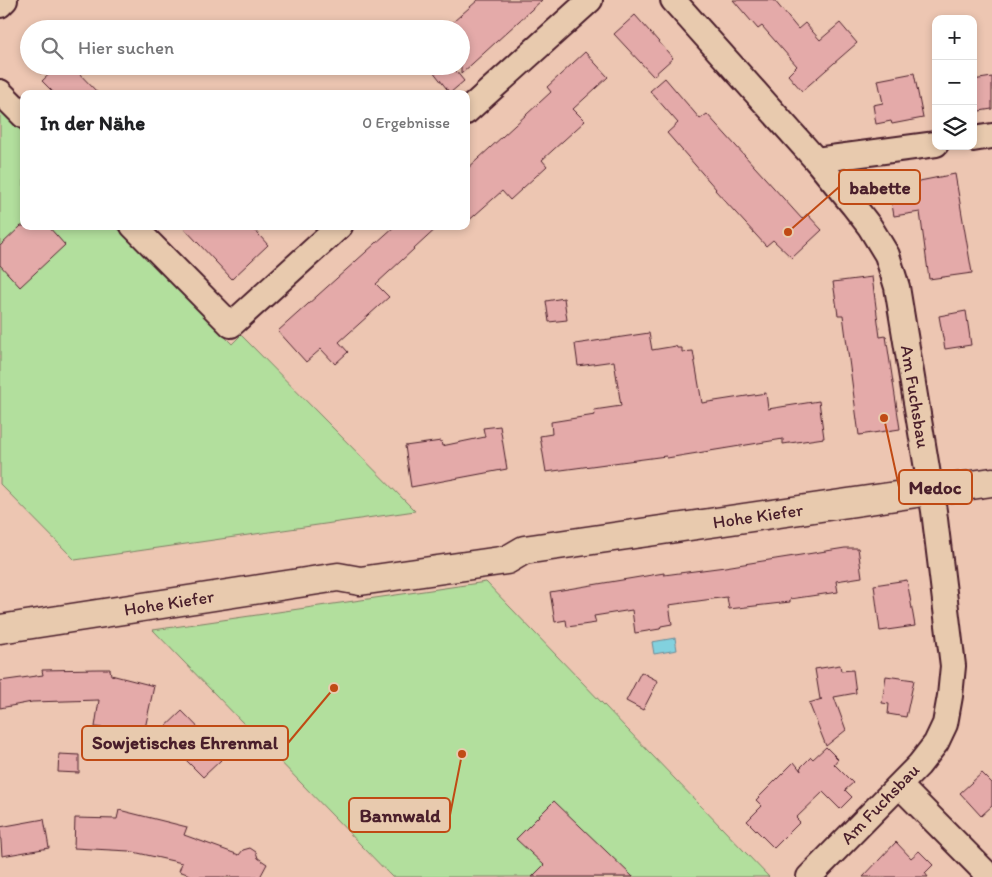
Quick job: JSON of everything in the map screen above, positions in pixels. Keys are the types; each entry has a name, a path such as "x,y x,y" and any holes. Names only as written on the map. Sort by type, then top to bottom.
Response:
{"street":[{"path":"0,4 5,0"},
{"path":"470,108 590,0"},
{"name":"Am Fuchsbau","path":"673,0 816,160 870,227 886,255 897,287 932,490 953,666 945,724 936,743 900,786 809,877"},
{"path":"0,92 20,112"},
{"path":"977,138 992,136"},
{"path":"816,160 932,145"},
{"path":"137,230 231,325 336,230"},
{"name":"Hohe Kiefer","path":"0,628 338,577 355,567 503,546 524,550 992,482"},
{"path":"900,786 990,877"}],"green space":[{"path":"0,110 20,130 20,230 119,230 232,344 241,335 415,511 75,560 0,484"},
{"path":"486,582 769,877 392,877 153,630"}],"water":[{"path":"675,638 677,650 654,654 652,642"}],"building":[{"path":"478,0 542,0 470,66 470,20 455,20"},
{"path":"733,0 774,0 798,29 805,23 820,40 840,23 857,43 802,91 788,75 797,66 762,26 758,29"},
{"path":"635,15 673,58 653,76 614,34"},
{"path":"585,52 608,77 573,109 585,121 542,160 547,166 510,200 502,191 470,219 470,166 551,92 547,87"},
{"path":"914,73 923,118 892,124 891,121 876,124 873,105 883,103 878,80"},
{"path":"48,75 81,75 95,90 51,90 42,81"},
{"path":"436,75 459,75 464,81 454,90 448,90"},
{"path":"992,77 992,109 977,111 977,79"},
{"path":"665,78 700,119 707,114 802,219 807,214 822,230 792,258 773,240 766,246 667,133 678,123 650,91"},
{"path":"955,174 972,273 929,279 920,212 894,216 889,187"},
{"path":"20,227 20,230 52,230 65,245 20,287 0,265 0,246"},
{"path":"186,230 255,230 268,245 232,279"},
{"path":"391,230 435,230 376,284 389,297 339,342 348,352 335,364 321,349 306,362 278,331"},
{"path":"872,277 880,337 886,336 900,429 859,435 843,315 838,315 833,282"},
{"path":"564,298 567,320 549,322 546,301"},
{"path":"966,311 971,345 945,349 939,316"},
{"path":"649,333 652,350 676,346 677,348 682,348 682,352 693,351 702,403 766,393 768,409 819,401 824,438 783,444 783,439 667,458 666,456 546,472 540,436 552,434 551,422 595,415 594,410 621,406 614,361 578,366 575,344"},
{"path":"500,426 507,469 411,487 405,446 441,441 442,446 485,437 483,428"},
{"path":"845,548 858,548 862,577 836,581 838,592 790,599 790,602 729,609 727,597 669,605 672,624 661,626 660,629 635,633 632,610 594,616 596,623 567,627 566,620 555,622 550,592 664,573 664,575 725,567"},
{"path":"907,580 915,626 880,631 874,585"},
{"path":"840,665 841,671 853,670 856,693 834,697 846,730 826,746 809,703 822,699 820,699 815,669"},
{"path":"110,669 111,675 154,686 144,733 95,727 99,700 32,702 0,708 0,681 43,675 42,670"},
{"path":"641,672 658,681 643,710 626,701"},
{"path":"886,676 914,680 906,717 888,714 889,704 882,703"},
{"path":"182,711 221,751 216,756 221,760 203,777 159,733"},
{"path":"826,747 838,759 834,764 853,783 845,790 852,797 840,809 823,792 796,818 800,822 774,848 747,821 762,806 756,800 794,762 801,771 800,768 811,757 813,759"},
{"path":"59,754 79,755 79,773 58,772"},
{"path":"982,773 992,783 992,806 981,816 960,793"},
{"path":"554,801 633,877 532,877 544,865 516,839"},
{"path":"119,810 187,827 184,835 239,855 243,850 250,848 256,852 258,858 267,864 260,877 195,877 179,871 182,863 129,851 74,848 75,818 117,819"},
{"path":"44,819 49,848 2,856 0,827"},
{"path":"896,842 911,858 919,851 933,865 925,873 928,877 863,877"}],"place":[{"name":"babette","path":"788,232"},
{"name":"Medoc","path":"884,418"},
{"name":"Sowjetisches Ehrenmal","path":"334,688"},
{"name":"Bannwald","path":"462,754"}]}
